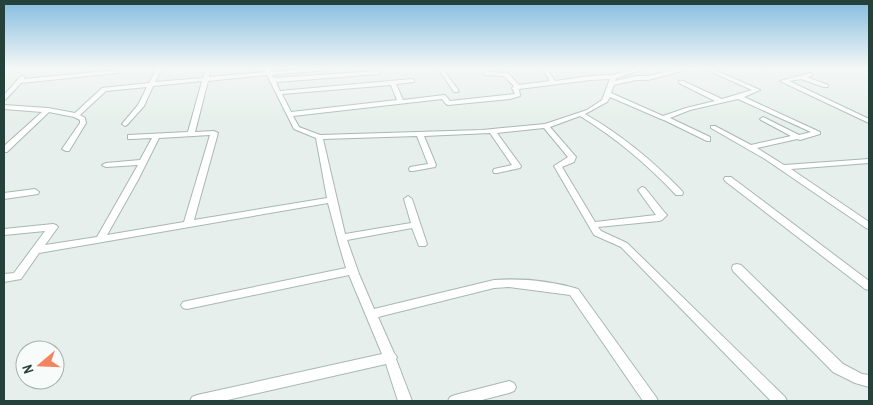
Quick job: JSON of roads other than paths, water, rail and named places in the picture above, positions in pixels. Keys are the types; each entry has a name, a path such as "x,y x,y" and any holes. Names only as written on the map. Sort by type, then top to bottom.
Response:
{"street":[{"path":"4,98 14,87"},
{"path":"76,115 104,87"},
{"path":"126,124 140,106 149,87"},
{"path":"191,134 204,87"},
{"path":"276,87 296,128 319,137 420,134 546,126 589,111 605,101 611,87"},
{"path":"278,94 346,87"},
{"path":"395,87 400,101"},
{"path":"453,87 456,91"},
{"path":"288,114 444,97 448,102 510,97 518,94 515,88 518,87"},
{"path":"691,87 721,101"},
{"path":"666,118 688,109 739,97 757,90 750,87"},
{"path":"796,87 869,121"},
{"path":"609,94 666,118 707,139"},
{"path":"739,97 818,133 752,147"},
{"path":"4,107 48,110 76,115 83,119 83,123 66,149"},
{"path":"4,150 48,110"},
{"path":"580,114 634,149 679,193"},
{"path":"763,119 800,138"},
{"path":"546,126 572,158 572,160 558,166 592,225 601,236 624,245 780,401"},
{"path":"713,127 752,147 869,226"},
{"path":"492,130 517,166 497,171"},
{"path":"131,137 214,133 188,224"},
{"path":"413,169 432,165 420,134"},
{"path":"100,239 156,137"},
{"path":"319,137 331,200 342,238 371,314 391,357 405,401"},
{"path":"783,167 869,161"},
{"path":"106,165 143,162"},
{"path":"728,179 869,286"},
{"path":"592,225 659,218 662,215 642,190"},
{"path":"4,196 35,192"},
{"path":"37,250 331,200"},
{"path":"408,200 422,244"},
{"path":"342,238 415,225"},
{"path":"4,232 53,227 17,276 4,278"},
{"path":"737,268 838,368 860,379 869,381"},
{"path":"187,305 354,270"},
{"path":"371,314 494,284 519,283 574,292 651,401"},
{"path":"197,401 391,357"},
{"path":"455,401 508,388"}]}
